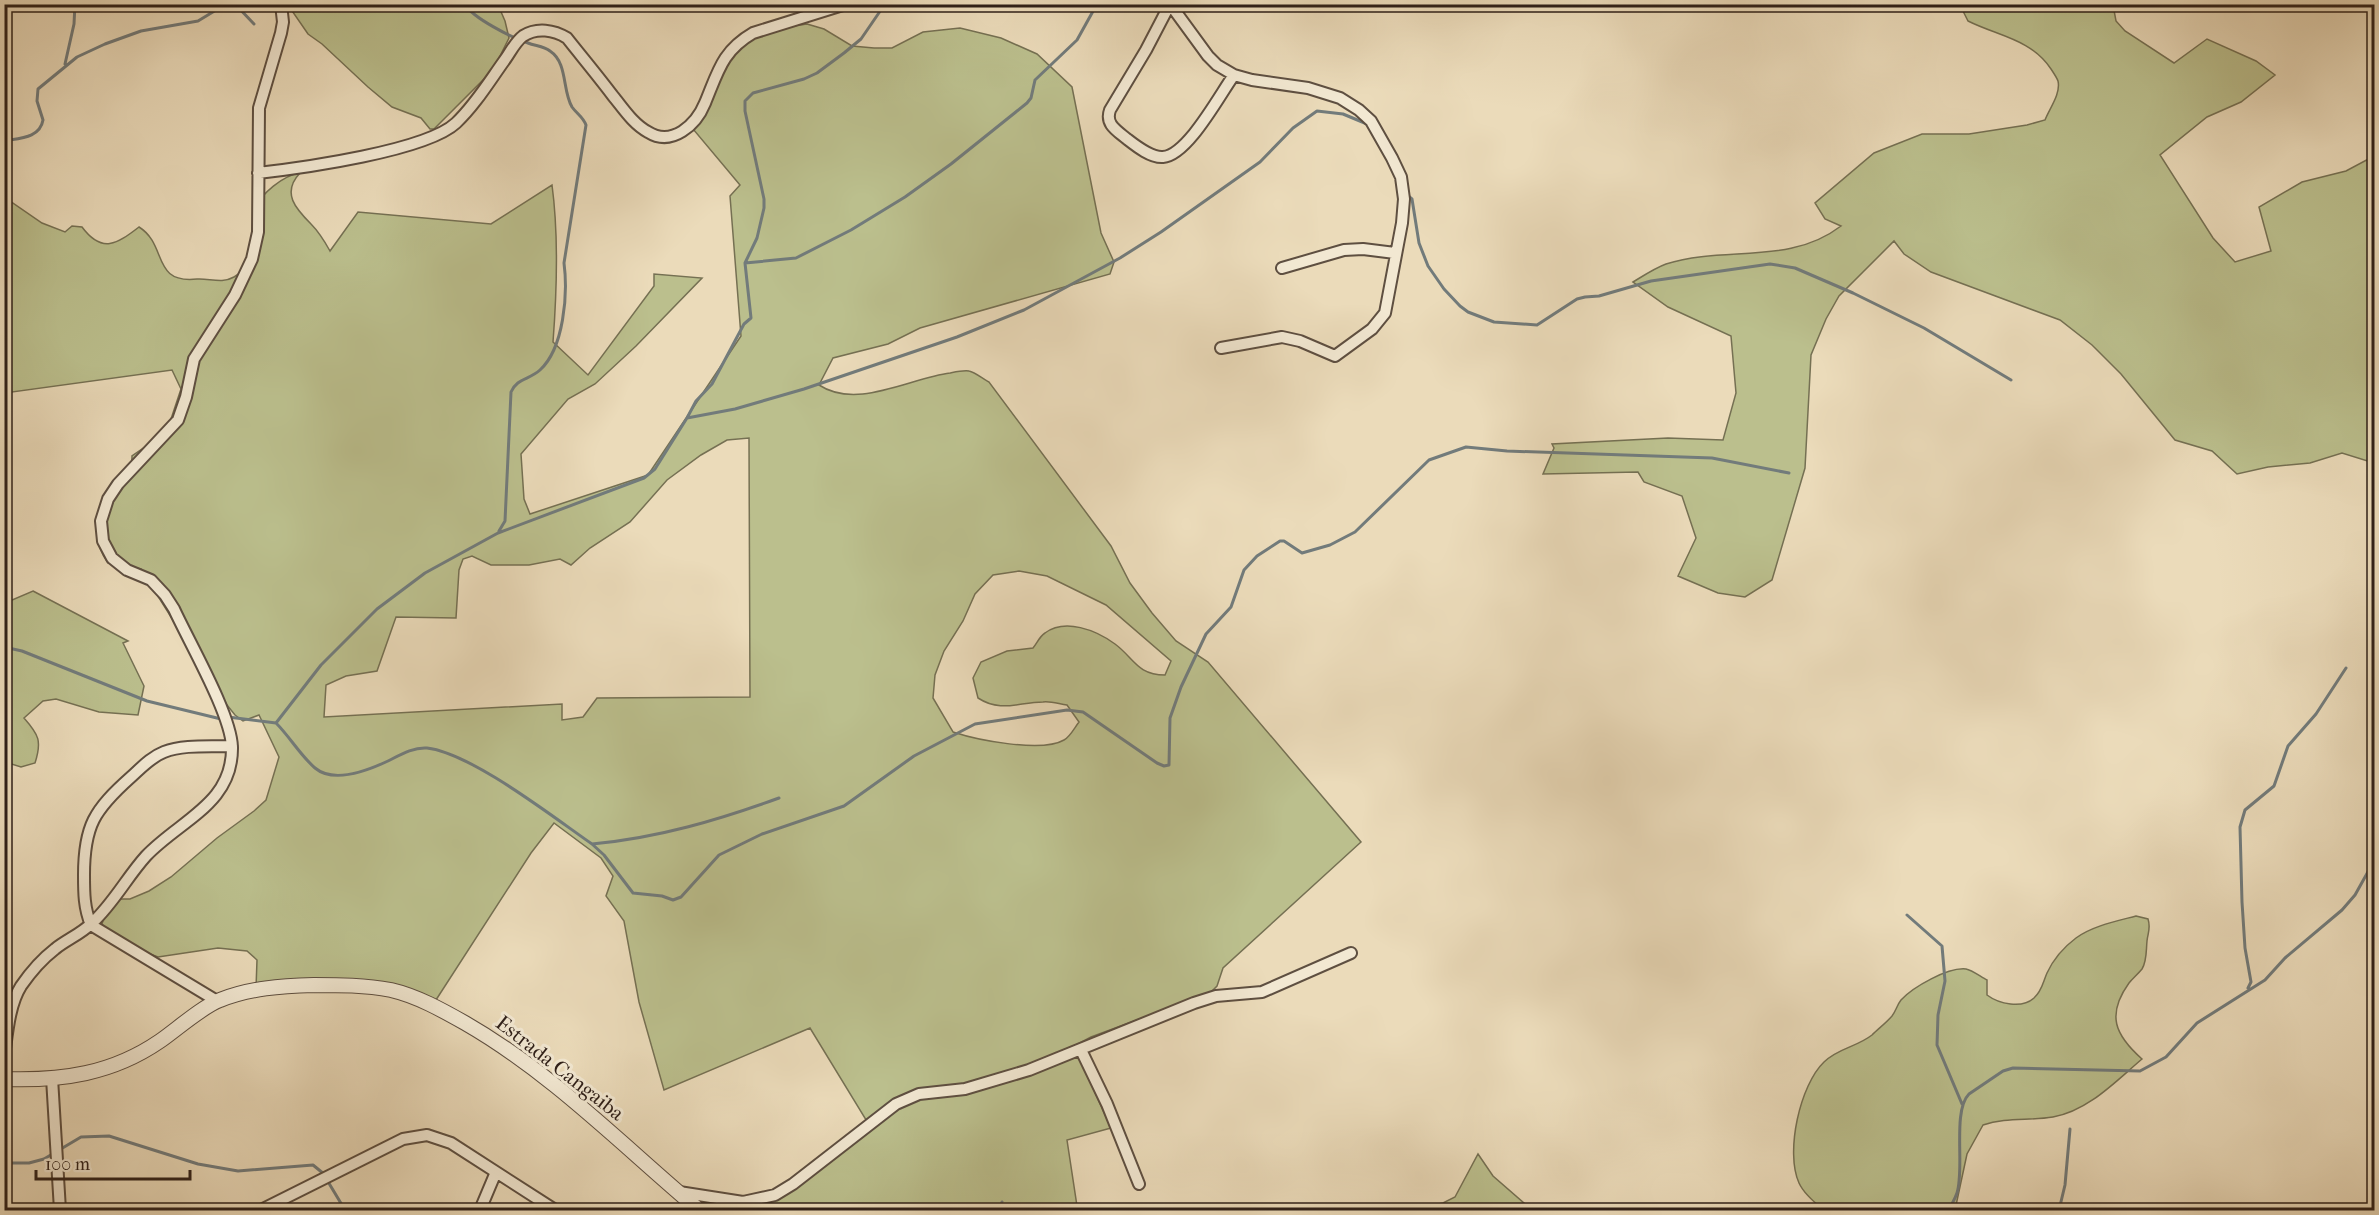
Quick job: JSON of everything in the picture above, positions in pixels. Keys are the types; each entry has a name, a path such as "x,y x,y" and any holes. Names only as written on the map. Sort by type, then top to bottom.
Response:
{"street":[{"path":"4,1056 12,1011 21,987 53,950 91,925 147,855 218,795 229,773 231,734 165,595 151,579 127,570 117,562 106,547 100,527 104,507 118,484 178,420 186,397 194,359 246,273 258,232 259,108 281,33 283,22 281,4"},
{"path":"258,173 334,162 440,134 456,124 469,109 518,41 531,32 542,30 552,31 567,38 636,124 656,136 670,136 680,133 694,123 705,105 725,57 742,40 753,33 846,4"},
{"path":"1221,348 1282,337 1300,341 1329,355 1340,354 1382,318 1402,223 1404,199 1401,177 1382,139 1371,122 1359,110 1340,98 1324,93 1234,75 1217,65 1208,56 1170,4 1110,110 1108,116 1111,126 1153,156 1172,155 1187,142 1234,75"},
{"path":"1281,268 1344,250 1362,249 1395,253"},
{"path":"218,1000 91,925 85,910 84,848 87,833 100,809 125,782 159,754 182,748 232,746"},
{"path":"676,1191 733,1201 765,1198 793,1184 889,1109 907,1098 989,1083 1081,1050 1194,1003 1216,996 1262,992 1351,953"},
{"name":"Estrada Cangaiba","path":"4,1079 52,1078 117,1066 139,1056 218,1000 267,987 341,985 391,990 425,1002 490,1037 565,1094 699,1210"},
{"path":"1081,1050 1107,1104 1139,1184"},
{"path":"52,1078 60,1210"},
{"path":"261,1210 362,1158 403,1139 416,1136 438,1137 451,1143 555,1210"},
{"path":"480,1210 496,1172"}],"green space":[{"path":"288,5 498,5 509,38 493,70 434,129 430,129 421,118 392,107 368,87 308,34"},
{"path":"1960,5 2113,5 2116,21 2125,31 2174,63 2207,39 2256,61 2275,75 2241,102 2207,117 2160,155 2213,238 2235,262 2271,251 2259,207 2302,182 2346,171 2374,156 2374,463 2342,453 2310,463 2268,467 2237,474 2212,451 2175,440 2121,374 2092,345 2060,320 1931,272 1904,254 1894,241 1839,296 1826,319 1811,355 1805,468 1772,580 1745,597 1718,593 1678,576 1696,538 1682,496 1644,482 1638,472 1543,474 1554,448 1552,444 1668,438 1723,440 1736,393 1731,336 1668,307 1633,282 1666,264 1711,256 1778,251 1821,238 1841,226 1825,219 1815,203 1874,153 1922,134 1969,134 2045,120 2058,86 2051,69 2034,51 2024,45 1968,21"},
{"path":"807,24 824,29 852,46 892,48 923,32 960,28 1001,38 1037,54 1072,87 1101,233 1114,262 1110,274 920,328 888,344 833,358 819,385 834,392 867,394 934,376 965,371 974,373 989,382 1111,546 1130,583 1152,613 1176,641 1208,662 1361,842 1223,968 1217,986 1210,993 1091,1037 1074,1046 1111,1128 1067,1140 1077,1206 1066,1210 700,1210 695,1206 706,1202 734,1202 776,1192 868,1123 810,1028 664,1090 639,1002 624,921 606,896 613,876 601,858 554,823 531,853 434,1003 405,992 256,988 257,960 247,951 218,948 158,957 124,944 108,933 102,924 104,917 117,899 130,899 149,891 171,877 266,800 279,757 259,715 243,721 223,700 141,569 108,563 100,547 98,532 101,519 124,483 130,470 132,456 158,438 171,419 181,389 172,370 5,393 4,197 42,223 65,232 72,226 82,227 96,241 103,243 117,242 139,227 154,243 166,269 173,276 182,279 220,280 234,277 246,264 251,246 253,217 262,197 287,177 300,173 292,187 293,200 300,213 319,234 330,251 358,212 491,224 552,185 557,264 553,342 588,375 654,286 654,274 702,278 636,346 595,384 568,399 521,454 524,499 530,514 648,475 741,336 730,196 740,185 693,129 716,79 740,45 762,32","holes":["749,438 750,697 597,698 583,717 562,720 562,704 324,717 326,685 346,676 377,671 396,617 456,618 459,570 463,559 472,556 491,565 529,565 560,559 571,565 590,548 630,522 667,480 701,455 727,440","1019,571 1047,576 1106,605 1171,661 1165,675 1142,669 1115,644 1099,634 1090,630 1062,626 1043,634 1033,648 1007,651 981,662 973,678 978,698 994,705 1010,706 1034,702 1067,705 1079,722 1068,737 1054,744 1026,745 1009,744 953,732 933,698 935,675 944,651 963,621 975,594 993,575"]},
{"path":"33,591 128,641 123,643 144,686 138,715 99,712 56,699 43,701 24,718 36,734 39,744 35,763 21,767 5,762 5,603"},
{"path":"2136,916 2148,919 2149,922 2146,959 2142,969 2122,994 2116,1015 2120,1033 2125,1042 2142,1059 2112,1085 2090,1102 2066,1114 1983,1125 1967,1154 1955,1210 1824,1210 1807,1195 1799,1183 1795,1170 1794,1137 1808,1086 1815,1073 1829,1057 1872,1035 1892,1016 1906,995 1931,979 1950,971 1966,969 1987,980 1987,995 1998,1001 2017,1004 2029,1001 2039,992 2056,959 2076,938 2097,927"},
{"path":"1478,1154 1493,1176 1532,1210 1410,1210 1443,1203 1455,1197"}],"waterway":[{"path":"65,64 74,24 75,4"},
{"path":"4,141 23,138 38,130 43,120 37,101 38,89 77,57 141,31 198,21 226,4"},
{"path":"235,4 254,24"},
{"path":"465,4 494,27 545,48 556,56 560,62 572,107 586,125 564,263 564,305 559,335 548,360 540,370 517,384 511,392 505,521 499,531"},
{"path":"276,723 321,665 377,609 425,573 498,533 644,478 655,469 696,401 712,384 744,324 751,318 745,263 757,238 764,199 745,111 745,101 753,93 804,79 817,73 861,39 885,4"},
{"path":"745,263 796,258 851,230 905,197 951,164 1027,103 1031,98 1035,80 1077,40 1097,4"},
{"path":"687,418 735,409 804,389 957,337 1024,310 1120,258 1161,232 1260,162 1293,128 1317,111 1343,114 1367,124"},
{"path":"1407,195 1412,199 1419,243 1428,266 1444,289 1460,306 1468,312 1494,322 1537,325 1577,299 1599,296 1651,281 1770,264 1795,268 1853,293 1924,328 2011,380"},
{"path":"228,717 276,723 315,768 332,775 362,771 417,749 427,748 445,752 488,773 592,844 604,855 633,893 662,896 673,900 681,897 719,855 762,834 844,806 914,756 975,724 1067,710 1083,712 1157,763 1164,766 1169,765 1170,718 1181,687 1206,634 1231,607 1244,570 1257,556 1280,541 1284,541 1302,553 1330,545 1355,532 1429,460 1466,447 1507,451 1712,458 1789,473"},
{"path":"4,647 22,651 147,701 221,719"},
{"path":"2248,988 2251,982 2245,948 2240,827 2245,810 2274,786 2288,746 2316,714 2346,668"},
{"path":"592,844 687,827 779,798"},
{"path":"1949,1210 1959,1183 1961,1113 1969,1094 2003,1071 2013,1068 2140,1071 2166,1057 2197,1023 2265,980 2285,958 2342,910 2355,895 2374,861"},
{"path":"1907,915 1942,946 1945,981 1938,1015 1937,1045 1962,1104"},
{"path":"2059,1210 2065,1185 2070,1129"},
{"path":"4,1163 29,1163 44,1159 81,1137 109,1136 198,1164 238,1171 313,1165 324,1174"},
{"path":"327,1180 345,1210"},
{"path":"999,1210 1002,1202"}]}
